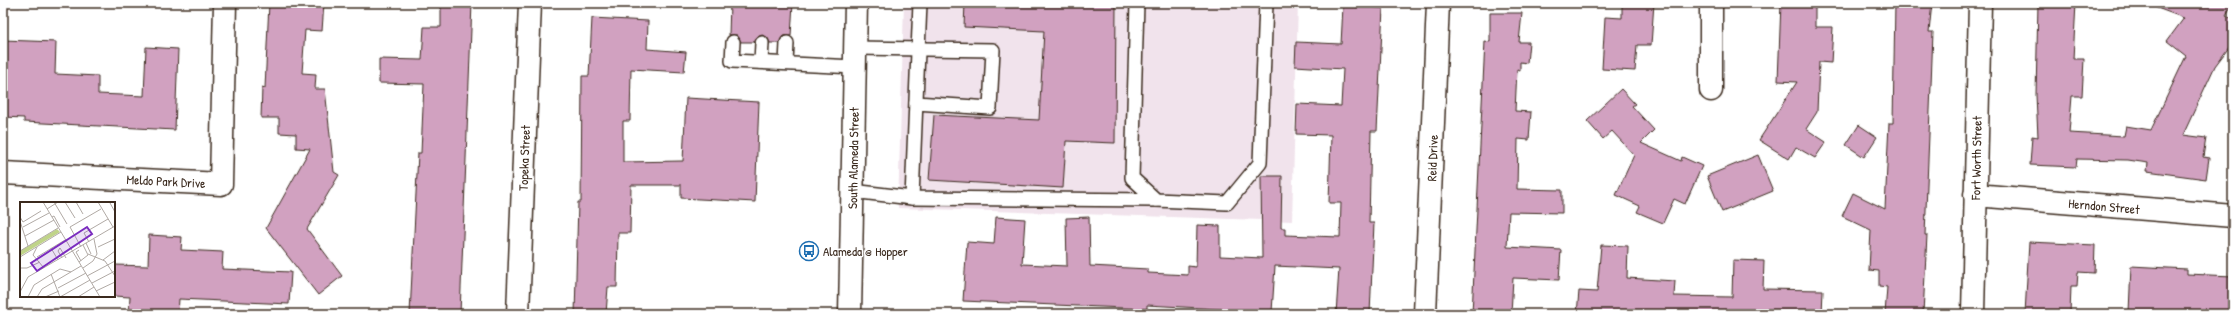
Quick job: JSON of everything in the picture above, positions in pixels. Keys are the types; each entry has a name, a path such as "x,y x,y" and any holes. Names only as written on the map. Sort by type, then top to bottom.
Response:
{"street":[{"name":"Meldo Park Drive","path":"3,173 220,184 225,3"},
{"name":"Topeka Street","path":"518,314 530,3"},
{"name":"South Alameda Street","path":"850,314 856,3"},
{"name":"Reid Drive","path":"1425,314 1438,3"},
{"path":"1711,3 1711,90"},
{"name":"Fort Worth Street","path":"1973,314 1980,3"},
{"name":"Herndon Street","path":"1975,195 2233,216"}],"lane":[{"path":"912,198 920,3"},
{"path":"1137,3 1132,178 1156,200"},
{"path":"852,191 912,198 1156,200 1227,203 1260,163 1266,3"},
{"path":"733,42 732,61 786,63 855,57 918,49 993,50 990,108 916,104"},
{"path":"761,62 762,43"},
{"path":"786,63 787,43"}],"shaded area":[{"path":"904,3 1298,3 1292,221 898,208"}],"building":[{"path":"269,3 324,3 322,31 305,30 302,73 316,74 315,89 325,89 334,172 339,175 307,229 342,276 318,295 266,228 310,149 296,148 296,134 279,133 279,118 261,118 262,87 265,88"},
{"path":"441,3 472,3 460,314 410,314 418,153 421,153 424,84 379,83 379,59 422,60 424,27 441,27"},
{"path":"730,3 793,3 791,36 783,36 779,43 770,43 767,37 762,35 756,38 754,42 741,42 737,35 729,35"},
{"path":"965,3 1116,3 1115,143 1066,141 1063,188 929,180 934,115 1039,120 1044,31 964,27"},
{"path":"1622,3 1654,3 1651,45 1637,45 1635,71 1602,69 1605,17 1622,18"},
{"path":"1781,3 1815,3 1815,27 1833,27 1831,63 1819,62 1817,112 1806,129 1826,142 1815,158 1796,147 1789,159 1759,140 1797,82 1778,81"},
{"path":"1895,3 1932,3 1929,32 1933,32 1923,314 1885,314 1887,287 1879,286 1879,271 1869,270 1871,230 1842,216 1853,193 1885,209 1889,123 1893,123"},
{"path":"2038,3 2076,3 2073,59 2084,59 2082,96 2072,96 2069,133 2124,136 2126,126 2151,130 2186,56 2167,41 2184,18 2149,5 2149,3 2233,3 2226,15 2233,20 2233,42 2215,66 2183,135 2206,138 2203,157 2209,158 2206,179 2147,171 2148,163 2128,160 2077,159 2076,167 2030,165 2032,136 2038,137 2036,95"},
{"path":"1343,6 1383,8 1377,131 1371,131 1369,223 1374,223 1370,314 1336,314 1339,269 1275,266 1272,312 1147,305 1147,309 963,301 967,242 994,244 996,217 1025,219 1022,264 1067,266 1066,218 1089,217 1090,266 1148,269 1148,273 1188,275 1188,266 1196,267 1197,225 1220,226 1220,256 1262,258 1261,176 1282,176 1281,228 1285,228 1285,235 1340,237 1341,203 1329,203 1331,135 1296,134 1297,104 1341,106 1343,69 1295,66 1296,42 1341,44"},
{"path":"1490,13 1522,13 1519,42 1529,42 1527,63 1520,62 1520,70 1517,69 1515,111 1531,112 1529,140 1518,139 1517,189 1562,190 1562,213 1509,212 1507,247 1561,250 1559,280 1513,278 1511,314 1472,314 1485,41 1490,42"},
{"path":"592,18 648,21 647,49 686,52 684,72 631,69 630,121 623,121 623,162 683,161 686,98 759,102 755,202 681,198 681,185 631,185 630,233 618,233 617,287 608,287 606,314 575,314 578,202 581,202 582,76 589,76"},
{"path":"3,40 56,42 55,74 98,76 98,94 144,96 146,47 178,49 175,130 24,122 24,118 3,117"},
{"path":"1621,89 1635,104 1632,106 1654,130 1641,143 1681,161 1682,157 1702,166 1685,204 1674,199 1663,223 1637,212 1640,206 1616,195 1634,155 1612,131 1603,139 1587,121"},
{"path":"1859,125 1877,137 1864,157 1846,145"},
{"path":"1758,155 1773,191 1722,212 1707,176"},
{"path":"149,235 182,237 181,250 223,252 222,269 291,272 289,304 179,299 178,314 129,312 130,297 115,296 115,265 148,266"},
{"path":"2029,242 2095,245 2094,273 2078,272 2077,286 2071,286 2070,314 2025,314"},
{"path":"1601,245 1628,246 1627,278 1675,281 1674,296 1732,297 1733,260 1764,261 1763,289 1823,290 1822,314 1577,314 1579,291 1597,292"},
{"path":"2131,266 2187,269 2187,274 2233,276 2233,314 2129,312"}],"place":[{"name":"Alameda @ Hopper","path":"809,251"}]}
